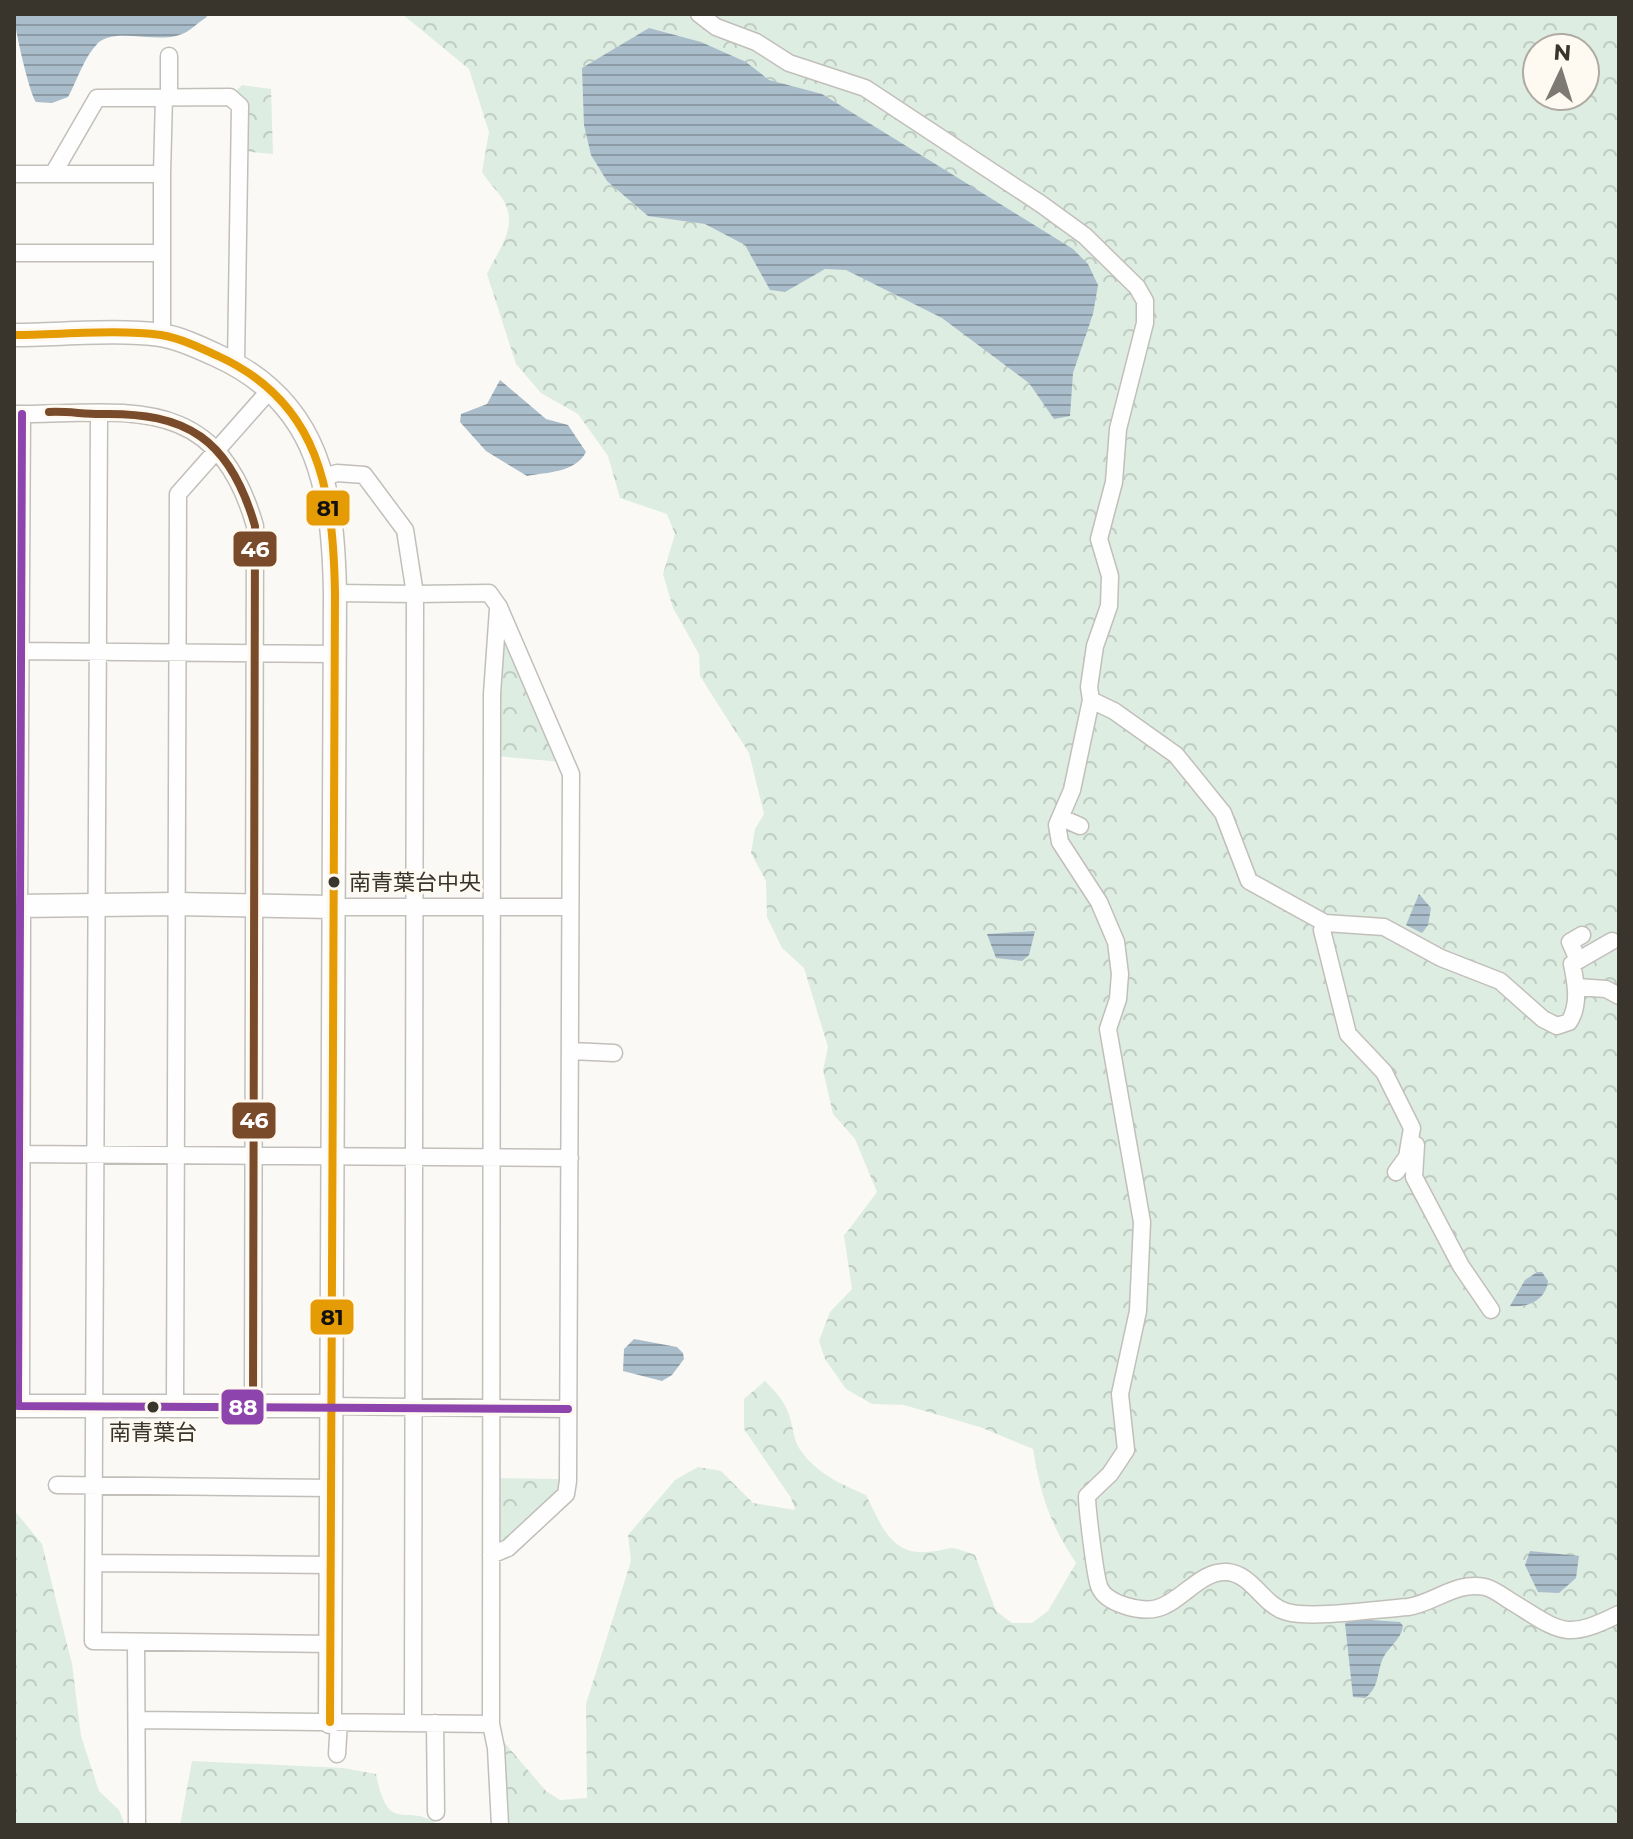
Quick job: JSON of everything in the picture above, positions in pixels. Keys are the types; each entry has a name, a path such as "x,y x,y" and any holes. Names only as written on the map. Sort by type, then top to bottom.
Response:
{"street":[{"path":"699,14 716,27 756,42 789,63 865,88 943,137 1085,236 1126,274 1145,301 1145,323 1118,429 1114,482 1099,539 1110,576 1109,606 1095,646 1089,687 1091,700 1072,790 1057,825 1060,842 1099,902 1116,942 1120,974 1118,999 1108,1029 1110,1059 1135,1167 1142,1222 1138,1311 1120,1394 1126,1450 1110,1474 1087,1496 1099,1585 1104,1593 1126,1605 1159,1608 1209,1576 1223,1571 1233,1573 1254,1586 1284,1612 1311,1615 1422,1605 1456,1587 1485,1587 1560,1631 1581,1631 1619,1614"},
{"path":"162,335 162,174 169,56"},
{"path":"53,174 97,98 230,97 240,106 236,364"},
{"path":"14,174 162,174"},
{"path":"14,253 161,253"},
{"path":"14,335 162,335 236,364 269,391 297,422 324,477 332,512 335,593 331,907 332,1406 333,1644 337,1754"},
{"path":"175,1406 175,653 178,494 269,391"},
{"path":"253,1406 255,526 240,486 216,449 174,421 123,412 18,414 18,1406 568,1409"},
{"path":"99,414 98,1157 93,1641 333,1644"},
{"path":"324,477 337,473 364,475 405,530 415,594 413,1722"},
{"path":"335,593 489,593 499,607 571,774 566,1494 508,1548 491,1555"},
{"path":"499,607 492,694 490,1408 491,1724 496,1748 500,1825"},
{"path":"20,651 333,654"},
{"path":"1114,711 1124,695"},
{"path":"1091,700 1114,711 1166,745 1184,765 1223,813 1249,881 1325,923 1384,927 1441,958 1500,981 1543,1019 1557,1026 1569,1022 1574,1014 1576,984 1572,964 1612,941"},
{"path":"1062,818 1080,826"},
{"path":"16,906 570,907"},
{"path":"1325,923 1322,930 1348,1034 1384,1072 1416,1138 1414,1177 1461,1266 1491,1310"},
{"path":"1578,960 1570,942 1582,935"},
{"path":"1576,984 1598,983"},
{"path":"1576,984 1606,989 1619,996"},
{"path":"571,1051 614,1053"},
{"path":"1396,1172 1407,1157 1412,1128"},
{"path":"16,1152 98,1157 570,1158"},
{"path":"57,1485 333,1488"},
{"path":"94,1563 333,1565"},
{"path":"136,1642 137,1825"},
{"path":"137,1720 491,1724"},
{"path":"435,1723 436,1812"}],"green space":[{"path":"402,14 1619,14 1619,1825 506,1825 504,1742 546,1791 560,1800 587,1798 586,1704 631,1561 628,1535 675,1480 698,1467 721,1471 753,1503 795,1510 791,1498 744,1429 744,1399 765,1381 783,1403 797,1445 805,1457 838,1482 866,1495 888,1535 903,1548 926,1552 953,1548 975,1555 996,1611 1012,1623 1032,1623 1048,1611 1076,1563 1047,1508 1033,1449 980,1427 904,1405 872,1404 846,1389 825,1359 819,1341 830,1312 852,1289 844,1236 877,1192 855,1139 833,1114 823,1070 828,1047 804,968 782,948 767,917 766,881 751,853 755,829 764,814 749,753 700,676 699,654 673,608 663,574 675,534 667,514 620,498 608,456 578,414 541,393 516,364 487,274 506,237 509,218 502,198 482,172 489,132 469,69"},
{"path":"242,85 271,89 273,154 241,151 233,94"},
{"path":"500,618 563,762 495,756"},
{"path":"493,1478 558,1479 565,1484 493,1552"},
{"path":"14,1510 42,1544 72,1664 81,1736 99,1791 119,1810 125,1825 14,1825"},
{"path":"192,1761 343,1768 376,1774 381,1794 393,1812 427,1818 439,1825 180,1825"}],"water":[{"path":"14,14 205,14 207,17 181,35 156,38 114,36 105,39 89,55 68,97 52,103 36,102 33,96"},
{"path":"649,28 701,42 746,62 769,80 822,94 1073,249 1088,264 1098,285 1093,314 1073,373 1070,416 1054,419 1029,383 942,318 846,270 825,269 785,292 770,290 745,245 705,224 648,216 607,181 591,155 584,125 582,68"},
{"path":"500,380 546,419 568,425 586,452 581,459 568,468 527,476 486,451 460,422 461,414 487,404"},
{"path":"1419,894 1431,908 1428,925 1422,933 1406,925"},
{"path":"1035,931 1029,955 1022,961 996,958 987,934"},
{"path":"1542,1272 1548,1281 1544,1293 1529,1304 1510,1306 1525,1280"},
{"path":"634,1339 677,1347 684,1359 672,1375 662,1381 623,1371 624,1349"},
{"path":"1530,1551 1579,1556 1576,1578 1559,1593 1538,1592 1525,1565"},
{"path":"1357,1619 1400,1622 1403,1626 1383,1658 1373,1689 1365,1698 1353,1697 1345,1623"}],"transit line":[{"name":"81","path":"14,335 144,333 183,341 218,356 253,376 279,399 300,425 324,486 334,556 335,593 330,1722"},
{"name":"46","path":"49,412 157,418 201,437 218,452 232,472 245,496 255,526 253,1406"},
{"name":"88","path":"22,414 18,1406 568,1409"}],"place":[{"name":"南青葉台中央","path":"334,882"},
{"name":"南青葉台","path":"153,1407"}]}
